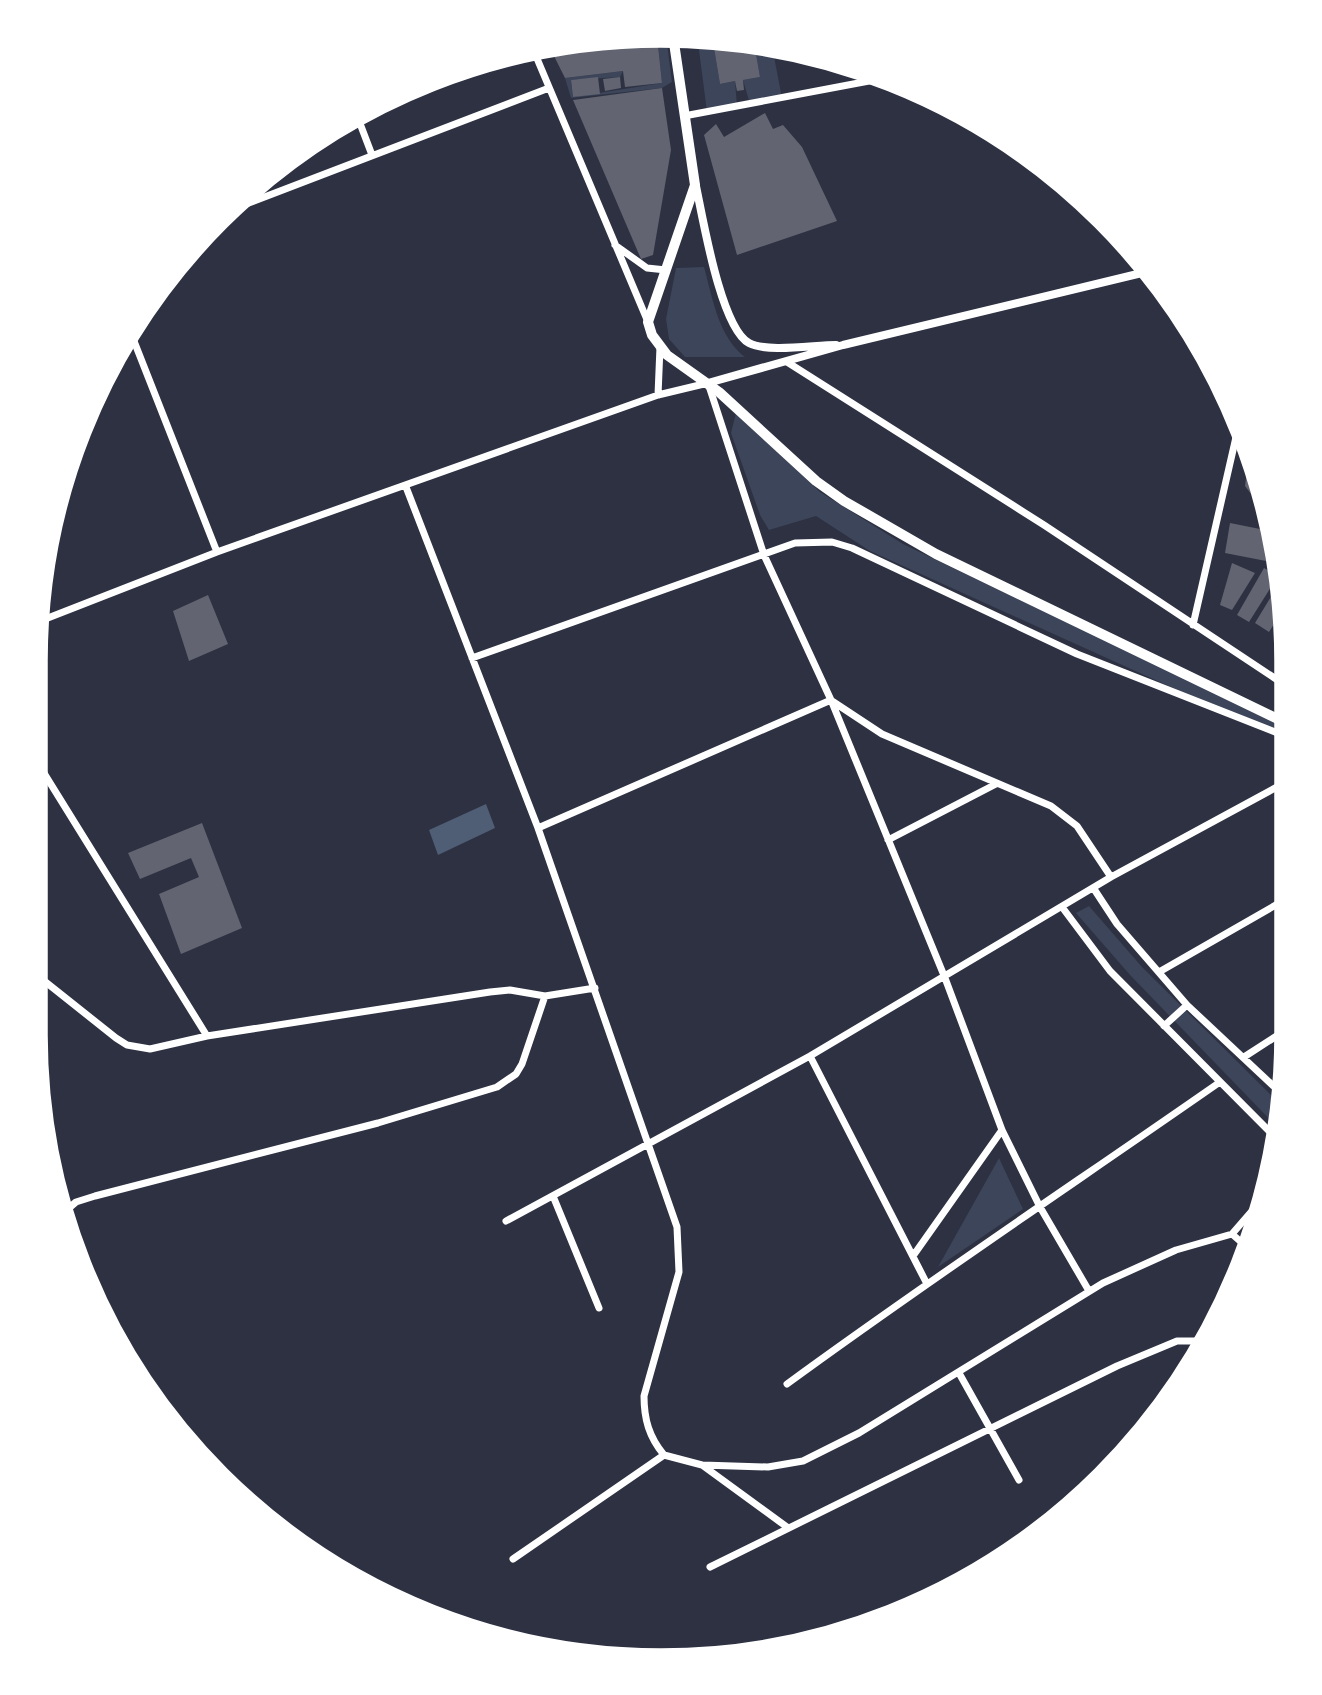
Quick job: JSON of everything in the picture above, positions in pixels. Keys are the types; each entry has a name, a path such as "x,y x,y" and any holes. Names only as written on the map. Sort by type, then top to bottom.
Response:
{"main road":[{"path":"674,46 695,185 648,322 660,347 719,392 816,481 855,508 936,554 1276,718"}],"street":[{"path":"537,58 648,322"},
{"path":"683,116 868,81"},
{"path":"255,198 549,88"},
{"path":"360,124 372,155"},
{"path":"695,185 711,257 732,324 740,337 751,345 769,347 842,345"},
{"path":"613,244 647,268 666,270"},
{"path":"47,618 217,552 406,487 658,395 842,345 1139,274"},
{"path":"135,342 217,552"},
{"path":"658,395 660,347"},
{"path":"787,362 1044,525 1276,679"},
{"path":"708,383 764,555 831,700 945,978 1002,1130 1040,1207 1089,1291"},
{"path":"1193,625 1235,440"},
{"path":"406,487 538,828 670,1201 679,1250 679,1272 644,1396 647,1425 664,1455 702,1465 768,1467 803,1461 859,1433 1089,1291 1176,1250 1232,1234 1250,1214"},
{"path":"472,658 764,555 814,540 852,548 1077,654 1276,732"},
{"path":"831,700 882,734 1051,806 1065,815 1085,837 1111,877"},
{"path":"538,828 831,700"},
{"path":"46,776 207,1036"},
{"path":"888,840 996,784"},
{"path":"506,1221 810,1056 1111,877 1276,787"},
{"path":"1094,888 1117,923 1187,1005 1274,1087"},
{"path":"1159,972 1276,905"},
{"path":"1062,907 1110,971 1269,1131"},
{"path":"46,982 116,1038 127,1045 150,1049 207,1036 490,992 510,990 545,996 596,988"},
{"path":"70,1207 76,1202 95,1196 351,1130 497,1087 516,1073 522,1064 545,996"},
{"path":"1164,1026 1187,1005"},
{"path":"1244,1057 1276,1036"},
{"path":"810,1056 926,1282"},
{"path":"787,1384 926,1282 1040,1207 1220,1082"},
{"path":"913,1256 1002,1130"},
{"path":"553,1196 599,1308"},
{"path":"1232,1234 1240,1242"},
{"path":"710,1567 787,1527 1165,1345 1195,1340"},
{"path":"959,1373 1019,1480"},
{"path":"513,1559 664,1455"},
{"path":"702,1465 787,1527"}],"shaded area":[{"path":"658,46 667,46 672,82 662,88 571,98 565,78 623,71 620,77 571,80 573,97 662,83"},
{"path":"699,47 714,48 720,84 735,81 737,106 707,112"},
{"path":"756,53 774,56 782,98 750,104 743,80 760,77"},
{"path":"704,267 714,304 728,339 745,357 685,357 669,339 666,319 676,268"},
{"path":"736,413 820,492 903,544 1276,722 1276,735 870,551 816,516 769,530 760,515 731,433"},
{"path":"486,804 495,828 438,855 429,830"},
{"path":"1089,906 1142,967 1273,1097 1270,1120 1130,975 1076,913"},
{"path":"999,1158 1023,1209 938,1267"}],"building":[{"path":"658,46 662,83 625,87 623,71 565,78 554,55 621,47"},
{"path":"714,48 756,53 760,77 743,80 744,90 737,91 735,81 720,84"},
{"path":"598,77 600,94 573,97 571,80"},
{"path":"620,77 621,88 605,91 603,79"},
{"path":"662,88 671,150 653,255 641,259 573,100"},
{"path":"765,113 773,129 783,125 802,147 837,221 737,255 704,135 716,124 724,137"},
{"path":"1247,472 1255,499 1245,486"},
{"path":"1230,523 1262,529 1266,561 1225,553"},
{"path":"1232,563 1255,573 1232,610 1220,605"},
{"path":"1264,568 1270,571 1272,586 1249,622 1237,615"},
{"path":"208,595 228,644 189,661 173,611"},
{"path":"1272,595 1275,622 1269,632 1255,623"},
{"path":"202,823 242,928 181,954 159,894 199,877 191,858 140,879 128,853"}]}
